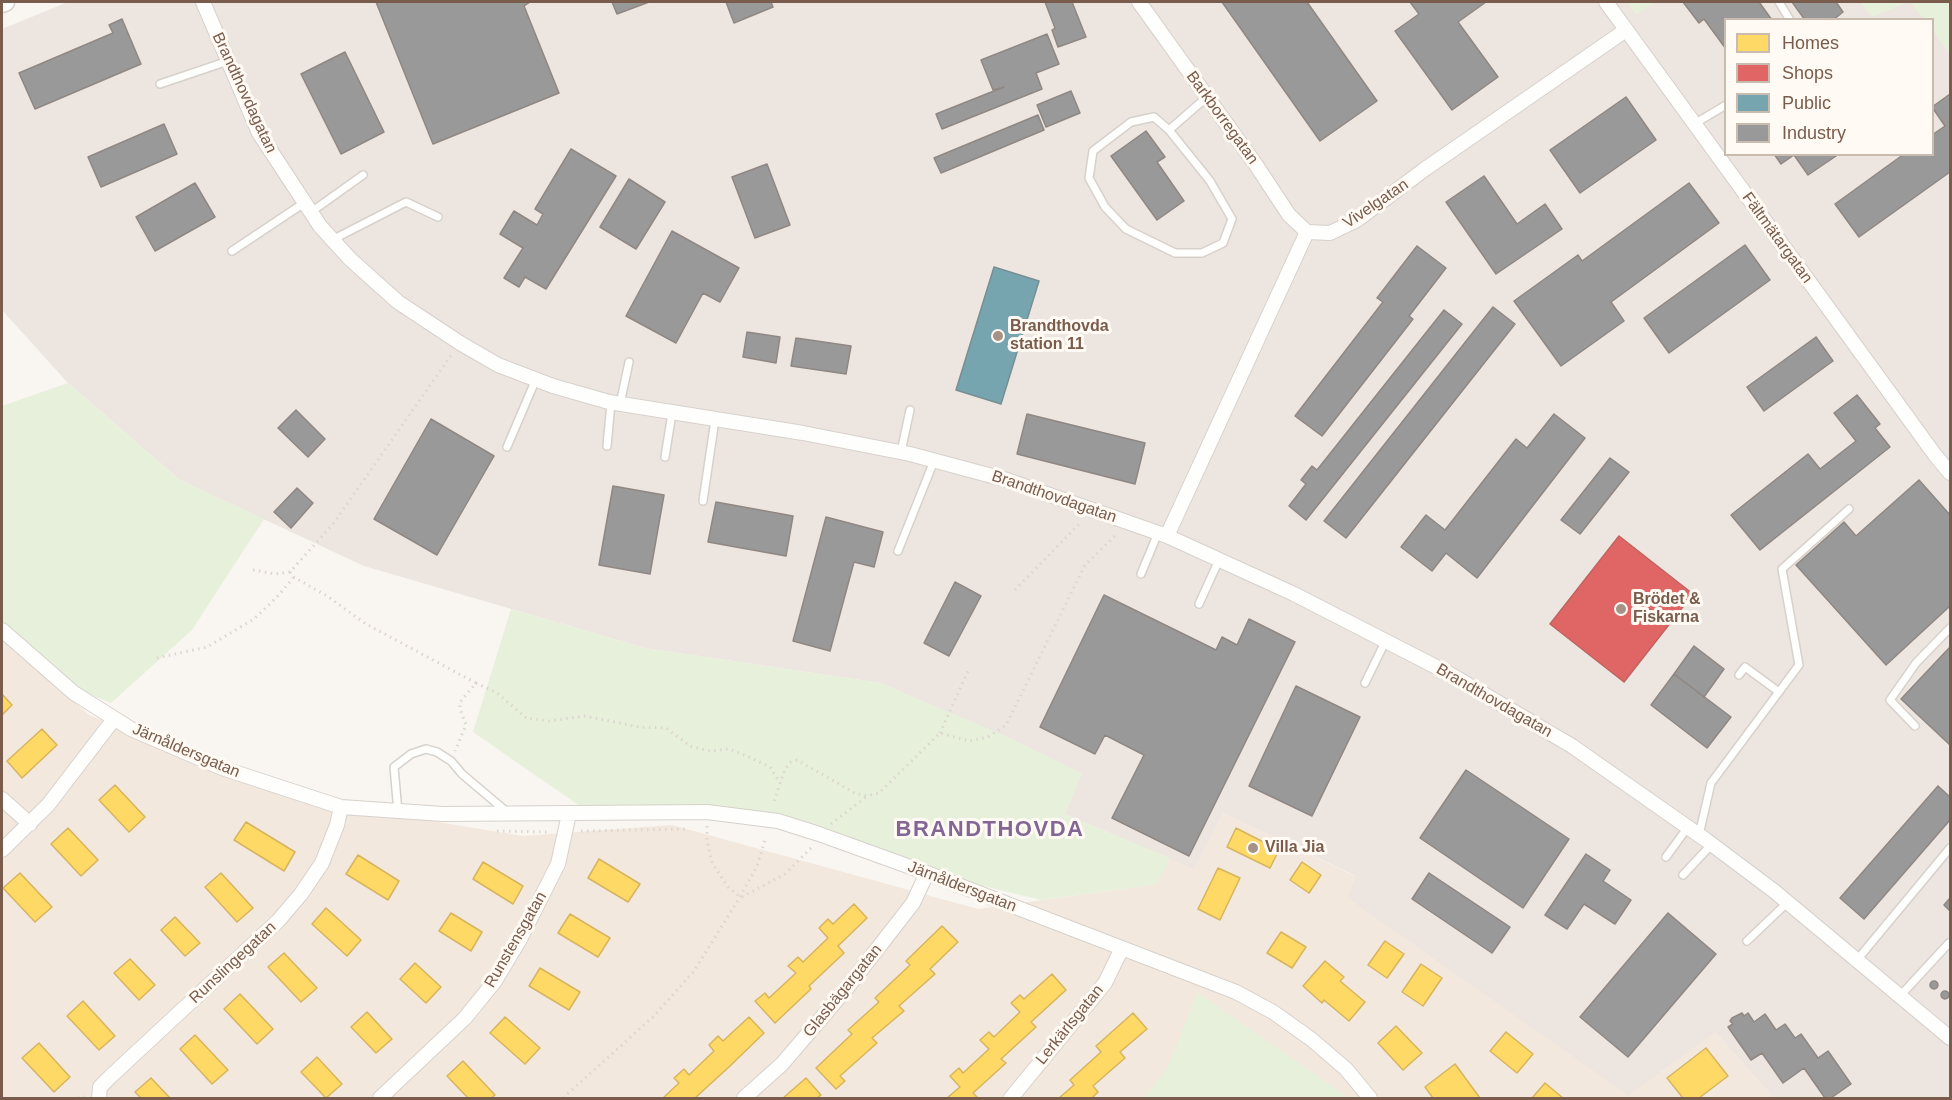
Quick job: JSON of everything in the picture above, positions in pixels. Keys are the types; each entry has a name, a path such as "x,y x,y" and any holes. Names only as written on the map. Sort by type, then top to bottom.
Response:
{"street":[{"name":"Brandthovdagatan","path":"203,2 259,134 332,240 398,302 459,343 498,365 616,404 803,433 901,452 1006,480 1163,534 1219,560 1386,640 1448,673 1572,746 1694,831 1788,902 1950,1038"},
{"name":"Barkborregatan","path":"1139,2 1289,215 1307,232"},
{"name":"Fältmätargatan","path":"1606,2 1950,473"},
{"name":"Vivelgatan","path":"1307,232 1330,233 1357,220 1626,30"},
{"path":"1163,534 1307,232"},
{"name":"Järnåldersgatan","path":"2,630 74,693 114,719 163,744 222,768 341,807 398,812 569,814 644,811 707,812 778,821 819,834 1231,989 1273,1012 1311,1039 1341,1065 1370,1098"},
{"path":"2,850 48,805 114,719"},
{"path":"2,799 30,824"},
{"name":"Runslingegatan","path":"99,1098 100,1087 278,921 301,894 322,863 337,825 341,807"},
{"name":"Runstensgatan","path":"380,1098 465,1018 495,981 519,941 558,864 569,814"},
{"name":"Glasbägargatan","path":"744,1098 782,1064 847,988 913,903 927,873"},
{"name":"Lerkärlsgatan","path":"1011,1098 1105,983 1122,948"}],"lane":[{"path":"1779,2 1789,18"},
{"path":"160,84 228,61"},
{"path":"1169,130 1207,97"},
{"path":"1694,124 1724,106"},
{"path":"1154,117 1169,130 1210,181 1232,219 1223,243 1202,253 1175,253 1126,229 1105,207 1089,178 1093,151 1131,122 1154,117"},
{"path":"232,251 363,176"},
{"path":"332,240 406,202 438,217"},
{"path":"607,446 616,404 629,362"},
{"path":"507,447 536,379"},
{"path":"901,452 910,410"},
{"path":"665,457 672,413"},
{"path":"703,501 715,420"},
{"path":"898,551 934,460"},
{"path":"1665,856 1694,831 1711,783 1799,665 1782,569 1849,509"},
{"path":"1141,574 1163,534"},
{"path":"1198,604 1219,560"},
{"path":"1915,726 1890,700 1916,663 1950,628"},
{"path":"1365,683 1386,640"},
{"path":"1738,675 1745,667 1779,692"},
{"path":"398,812 394,767 401,760 426,749 451,760 462,774 508,813"},
{"path":"1683,875 1712,844"},
{"path":"1857,960 1950,848"},
{"path":"1747,941 1788,902"},
{"path":"1900,996 1949,943 1950,945"}],"path":[{"path":"253,570 274,574 290,572 333,524 459,343"},
{"path":"1015,590 1093,510"},
{"path":"940,733 969,741 988,737 1006,725 1085,565 1116,536 1124,521"},
{"path":"290,572 294,577 327,596 366,624 476,684 497,693 526,718 549,721 585,716 639,727 666,728 690,746 710,751 729,749 770,767 780,783"},
{"path":"157,658 207,647 254,619 294,577"},
{"path":"740,897 785,874 815,843 819,834 842,813 867,796 879,793 940,733 968,671"},
{"path":"451,760 466,725 459,702 476,684"},
{"path":"774,801 785,769 791,762 797,760 855,793 867,796"},
{"path":"707,812 707,840 712,863 728,887 740,897"},
{"path":"563,1098 654,1016 694,970 757,866 766,837"}],"shaded area":[{"path":"68,2 1949,2 1950,1098 1774,1098 1715,1032 1628,1095 1348,898 1356,876 1223,813 1194,869 1065,814 1081,773 881,683 645,648 364,566 180,480 68,383 2,310 2,29"},
{"path":"2,641 89,715 285,797 523,836 672,825 978,909 1156,884 1170,858 1194,868 1223,813 1357,877 1715,1032 1774,1098 2,1098"}],"green space":[{"path":"1628,2 1655,2 1636,15"},
{"path":"1860,2 1908,2 1872,17"},
{"path":"1910,2 1950,2 1950,55 1934,32 1934,18 1923,18"},
{"path":"68,383 180,480 264,519 192,630 111,703 70,686 2,629 2,406"},
{"path":"511,609 645,648 881,683 1012,739 1082,773 1065,814 1170,858 1157,884 1041,900 934,874 768,819 587,811 473,732"},
{"path":"1197,993 1349,1098 1144,1098 1167,1069"}],"building: Homes":[{"path":"2,694 12,705 2,715"},
{"path":"42,729 57,745 22,778 7,761"},
{"path":"115,785 145,817 129,832 99,800"},
{"path":"246,822 295,852 284,871 234,840"},
{"path":"68,828 98,860 81,876 51,844"},
{"name":"Villa Jia","path":"1236,828 1279,850 1270,868 1227,847"},
{"path":"358,855 399,881 388,900 346,874"},
{"path":"599,859 640,884 628,902 588,878"},
{"path":"483,862 523,886 513,904 473,879"},
{"path":"1302,862 1321,875 1309,893 1290,880"},
{"path":"1218,868 1240,878 1220,920 1198,909"},
{"path":"20,873 52,907 35,922 3,888"},
{"path":"221,873 253,908 237,922 205,887"},
{"path":"854,904 867,918 838,946 844,953 775,1023 755,1001 765,993 769,998 796,973 788,966 798,957 803,962 828,938 819,928 828,919 833,924"},
{"path":"326,908 361,940 347,956 312,924"},
{"path":"451,913 482,932 471,951 439,931"},
{"path":"570,914 610,938 598,957 558,933"},
{"path":"175,917 200,943 185,956 161,930"},
{"path":"942,926 958,942 930,969 935,974 899,1006 904,1011 872,1038 877,1043 840,1076 845,1081 836,1089 816,1068 852,1034 848,1030 879,1002 875,998 910,965 906,961"},
{"path":"1281,932 1306,947 1292,968 1267,953"},
{"path":"1385,941 1404,954 1387,978 1368,965"},
{"path":"284,953 317,988 301,1002 268,967"},
{"path":"130,959 155,985 139,1000 114,973"},
{"path":"1325,961 1344,977 1340,981 1365,1002 1349,1021 1324,1000 1322,1003 1303,986"},
{"path":"415,963 441,987 426,1003 400,979"},
{"path":"1421,964 1442,978 1423,1006 1402,992"},
{"path":"540,968 580,992 569,1010 529,986"},
{"path":"1052,974 1066,990 1031,1022 1036,1027 1001,1059 1006,1063 973,1093 978,1098 947,1098 960,1087 950,1076 959,1068 963,1073 989,1049 980,1040 989,1032 994,1037 1020,1012 1011,1003 1020,995 1024,999"},
{"path":"240,994 273,1029 257,1044 224,1009"},
{"path":"83,1001 115,1036 99,1050 67,1016"},
{"path":"367,1012 392,1039 376,1053 351,1027"},
{"path":"1133,1013 1147,1029 1120,1052 1125,1058 1093,1086 1098,1092 1092,1098 1059,1098 1074,1085 1070,1080 1101,1052 1096,1046"},
{"path":"505,1017 540,1048 525,1064 490,1033"},
{"path":"749,1017 764,1033 730,1066 695,1098 663,1098 679,1083 674,1078 684,1069 689,1075 714,1051 709,1045 718,1036 723,1041"},
{"path":"1396,1026 1422,1053 1403,1070 1378,1043"},
{"path":"1506,1032 1533,1054 1517,1073 1490,1051"},
{"path":"195,1035 228,1070 212,1084 180,1049"},
{"path":"39,1043 70,1077 54,1092 22,1058"},
{"path":"1706,1048 1728,1076 1699,1098 1683,1098 1667,1078"},
{"path":"317,1057 342,1084 326,1098 301,1072"},
{"path":"463,1061 495,1095 491,1098 468,1098 447,1076"},
{"path":"1455,1064 1480,1098 1433,1098 1425,1087"},
{"path":"151,1078 170,1098 141,1098 135,1092"},
{"path":"806,1078 821,1095 817,1098 783,1098"},
{"path":"1545,1083 1563,1098 1532,1098"}],"building: Shops":[{"name":"Brödet & Fiskarna","path":"1619,536 1693,594 1624,682 1550,624"}],"building: Public":[{"name":"Brandthovda station 11","path":"994,267 1039,281 1001,404 956,390"}],"building: Industry":[{"path":"376,2 530,2 524,6 559,93 433,144"},
{"path":"612,2 649,2 617,14"},
{"path":"726,2 771,2 773,7 734,23"},
{"path":"1045,2 1072,2 1086,37 1058,47 1052,30 1055,28"},
{"path":"1222,2 1307,2 1377,101 1320,141"},
{"path":"1410,2 1486,2 1458,22 1498,77 1452,110 1395,31 1419,14"},
{"path":"1683,2 1759,2 1771,18 1724,18 1724,46 1704,19 1699,23"},
{"path":"1792,2 1836,2 1843,12 1836,18 1804,18"},
{"path":"122,19 141,64 35,109 19,73 113,33 109,25"},
{"path":"1047,34 1059,64 1036,73 1042,89 942,129 936,114 1004,87 993,90 981,60"},
{"path":"345,52 384,132 341,154 301,74"},
{"path":"1071,91 1080,113 1046,127 1037,105"},
{"path":"1950,94 1950,172 1859,237 1835,204 1901,156 1934,156 1934,134 1945,126 1934,110 1934,106"},
{"path":"1626,97 1656,140 1580,193 1550,150"},
{"path":"1038,115 1044,130 941,173 934,158"},
{"path":"164,124 177,154 101,187 88,157"},
{"path":"1146,131 1165,157 1157,162 1184,201 1157,220 1111,156"},
{"path":"571,149 616,176 546,289 525,277 519,287 504,278 523,248 500,234 514,211 537,225 543,214 535,209"},
{"path":"1775,156 1793,156 1781,164"},
{"path":"1795,156 1836,156 1808,175"},
{"path":"767,164 790,225 755,238 732,177"},
{"path":"1484,176 1517,224 1545,204 1562,229 1496,274 1446,202"},
{"path":"629,179 665,202 636,249 600,227"},
{"path":"195,183 215,217 155,251 136,217"},
{"path":"1689,183 1719,223 1611,302 1624,321 1561,366 1514,301 1578,255 1582,261"},
{"path":"672,231 739,268 720,302 703,293 676,343 626,316"},
{"path":"1745,245 1770,280 1669,353 1644,318"},
{"path":"1417,246 1446,268 1409,316 1413,319 1322,436 1295,416 1383,302 1377,298"},
{"path":"1493,307 1515,324 1346,538 1324,521"},
{"path":"1444,310 1462,324 1306,520 1289,506 1306,484 1301,480 1312,466 1317,470"},
{"path":"747,332 780,337 776,363 743,357"},
{"path":"1816,337 1833,361 1764,411 1747,387"},
{"path":"796,338 851,346 846,374 791,366"},
{"path":"1857,395 1880,424 1875,428 1890,447 1760,550 1731,515 1808,454 1820,469 1856,441 1834,413"},
{"path":"296,410 325,439 308,457 278,428"},
{"path":"1027,414 1145,443 1135,484 1017,454"},
{"path":"1554,414 1585,438 1477,578 1446,553 1432,571 1401,547 1426,515 1445,530 1516,439 1527,448"},
{"path":"431,419 494,456 437,555 374,519"},
{"path":"1610,458 1629,472 1580,534 1561,520"},
{"path":"1919,480 1950,515 1950,606 1886,665 1796,565 1844,522 1856,536"},
{"path":"613,486 664,495 650,574 599,565"},
{"path":"297,488 313,503 291,528 274,512"},
{"path":"716,502 793,516 786,556 708,542"},
{"path":"826,517 883,532 874,567 854,562 830,651 793,641"},
{"path":"955,582 981,596 949,656 924,643"},
{"path":"1104,595 1216,650 1222,637 1237,645 1249,619 1295,642 1189,856 1112,818 1144,755 1105,735 1095,754 1040,727"},
{"path":"1694,646 1724,669 1704,697 1674,674"},
{"path":"1950,647 1950,745 1901,699"},
{"path":"1674,674 1731,717 1707,748 1651,705"},
{"path":"1296,686 1360,717 1312,816 1249,786"},
{"path":"1466,770 1569,839 1523,908 1420,838"},
{"path":"1938,786 1950,797 1950,820 1864,919 1840,898"},
{"path":"1586,854 1610,870 1603,881 1631,900 1615,924 1584,904 1567,929 1545,915"},
{"path":"1429,873 1510,927 1492,953 1412,899"},
{"path":"1950,898 1950,911 1944,905"},
{"path":"1668,913 1716,954 1628,1057 1580,1017"},
{"path":"1934,981 1938,985 1934,989 1930,985"},
{"path":"1945,991 1949,995 1945,999 1941,995"},
{"path":"1742,1013 1744,1016 1748,1013 1754,1022 1765,1014 1776,1030 1785,1024 1795,1038 1801,1034 1818,1058 1828,1051 1851,1084 1831,1098 1825,1098 1804,1068 1783,1083 1762,1053 1751,1060 1728,1027 1733,1024 1730,1021 1732,1018"}],"place":[{"name":"Brandthovda station 11","path":"998,336"},
{"name":"Brödet & Fiskarna","path":"1621,609"},
{"name":"Villa Jia","path":"1253,848"}],"district":[{"name":"BRANDTHOVDA","path":"990,830"}]}
